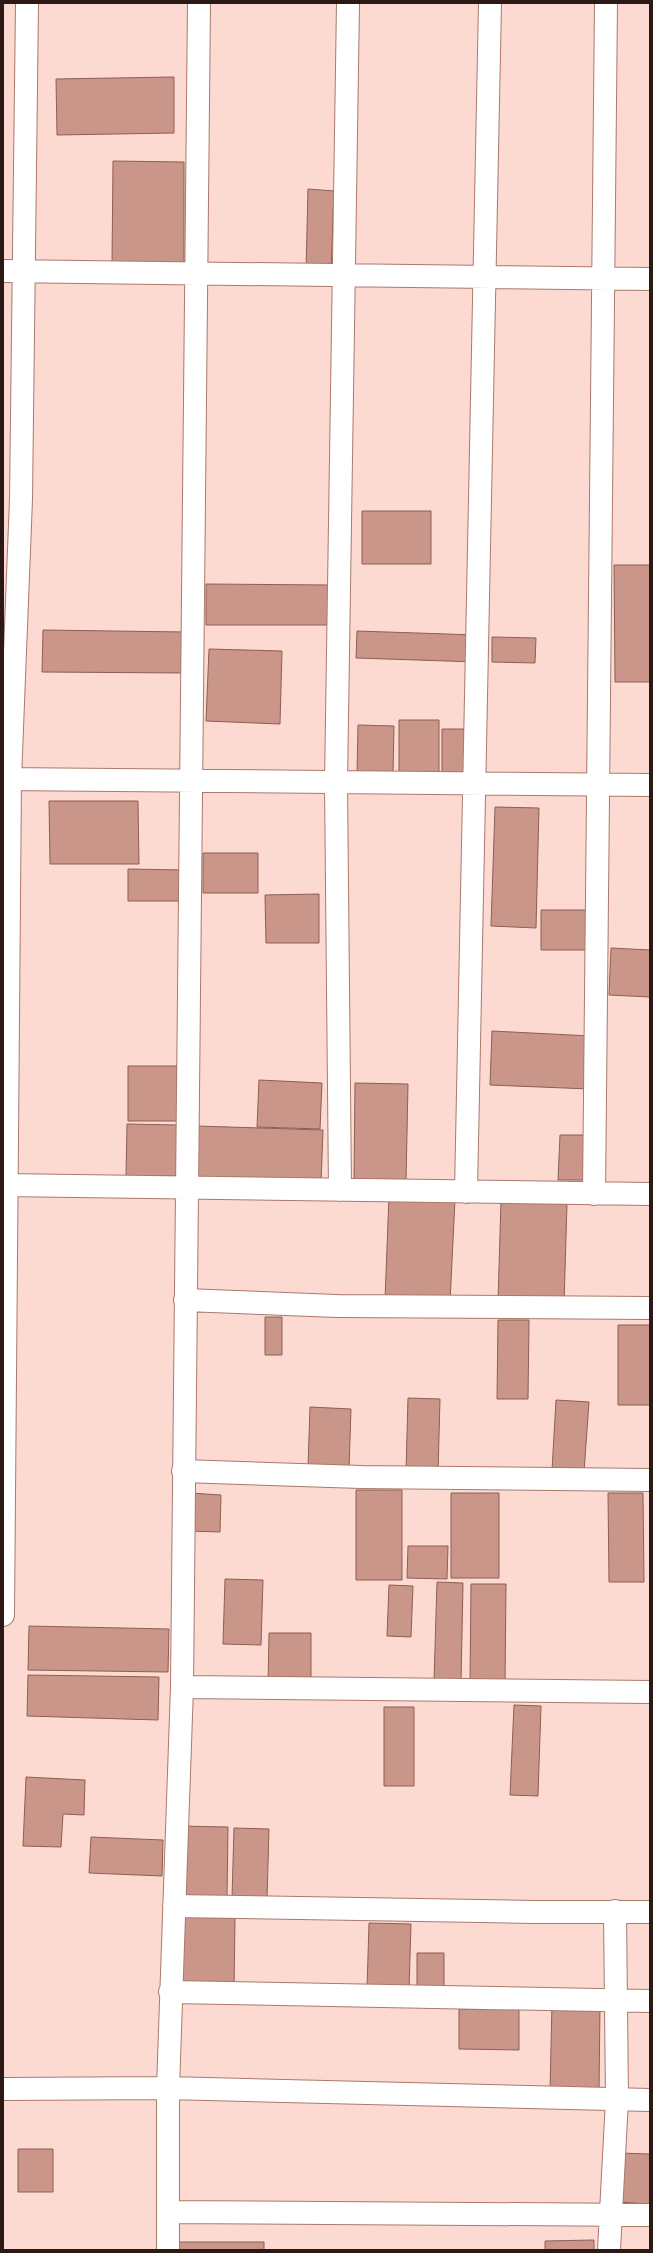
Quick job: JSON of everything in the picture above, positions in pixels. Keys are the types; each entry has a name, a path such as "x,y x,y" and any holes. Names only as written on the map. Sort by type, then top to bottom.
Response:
{"street":[{"path":"3,1615 6,779 21,499 13,271 27,3"},
{"path":"168,2250 168,2088 170,1992 182,1687 199,3"},
{"path":"340,1190 336,783 348,3"},
{"path":"466,1192 486,276 490,3"},
{"path":"594,1194 606,3"},
{"path":"13,271 650,278"},
{"path":"6,779 192,782 650,784"},
{"path":"4,1185 650,1194"},
{"path":"185,1300 337,1306 650,1308"},
{"path":"183,1471 361,1477 650,1480"},
{"path":"182,1687 650,1692"},
{"path":"174,1906 533,1912 650,1912"},
{"path":"609,2250 617,2100 615,1911"},
{"path":"170,1992 650,2001"},
{"path":"3,2089 168,2088 650,2100"},
{"path":"168,2212 650,2215"}],"building":[{"path":"174,77 174,133 57,135 56,79"},
{"path":"113,161 184,162 184,265 112,265"},
{"path":"308,189 334,191 331,272 306,271"},
{"path":"362,511 431,511 431,564 362,564"},
{"path":"614,565 650,565 650,682 615,682"},
{"path":"206,584 329,585 328,625 206,625"},
{"path":"43,630 185,632 185,673 42,672"},
{"path":"357,631 477,635 477,662 356,658"},
{"path":"492,637 536,638 535,663 492,662"},
{"path":"209,649 282,651 280,724 206,721"},
{"path":"399,720 439,720 439,776 399,776"},
{"path":"358,725 394,726 393,775 357,774"},
{"path":"442,729 473,729 473,776 442,776"},
{"path":"49,801 138,801 139,864 50,864"},
{"path":"495,807 539,808 536,928 491,926"},
{"path":"203,853 258,853 258,893 203,893"},
{"path":"128,869 184,870 183,901 128,901"},
{"path":"319,894 319,943 266,943 265,895"},
{"path":"541,910 587,910 587,950 541,950"},
{"path":"611,948 650,950 650,997 609,995"},
{"path":"492,1031 591,1036 589,1089 490,1085"},
{"path":"128,1066 177,1066 177,1121 128,1121"},
{"path":"259,1080 322,1083 320,1129 257,1127"},
{"path":"355,1083 408,1084 406,1182 354,1181"},
{"path":"127,1124 178,1125 178,1176 126,1176"},
{"path":"197,1126 323,1130 321,1184 196,1180"},
{"path":"560,1135 585,1135 584,1180 558,1180"},
{"path":"389,1196 455,1199 450,1303 385,1300"},
{"path":"501,1201 567,1204 564,1304 498,1301"},
{"path":"265,1317 282,1317 282,1355 265,1355"},
{"path":"498,1320 529,1320 528,1399 497,1399"},
{"path":"618,1325 650,1325 650,1405 618,1405"},
{"path":"408,1398 440,1399 438,1474 406,1472"},
{"path":"556,1400 589,1402 584,1472 552,1470"},
{"path":"310,1407 351,1409 349,1469 308,1467"},
{"path":"356,1490 402,1490 402,1580 356,1580"},
{"path":"190,1493 221,1495 220,1532 188,1531"},
{"path":"451,1493 499,1493 499,1578 451,1578"},
{"path":"608,1493 643,1493 644,1582 609,1582"},
{"path":"408,1546 448,1546 447,1579 407,1578"},
{"path":"225,1579 263,1580 261,1645 223,1644"},
{"path":"437,1582 463,1583 461,1682 434,1681"},
{"path":"471,1584 506,1584 505,1686 470,1685"},
{"path":"389,1585 413,1586 411,1637 387,1636"},
{"path":"29,1626 169,1629 168,1672 28,1670"},
{"path":"269,1633 311,1633 311,1687 268,1686"},
{"path":"28,1675 159,1677 158,1720 27,1716"},
{"path":"514,1705 541,1706 538,1796 510,1795"},
{"path":"384,1707 414,1707 414,1786 384,1786"},
{"path":"26,1777 85,1780 84,1815 63,1814 61,1847 23,1846"},
{"path":"180,1826 228,1827 227,1897 179,1897"},
{"path":"234,1828 269,1829 267,1899 232,1898"},
{"path":"91,1837 163,1840 162,1876 89,1873"},
{"path":"178,1917 235,1918 234,1991 177,1990"},
{"path":"369,1923 411,1924 409,1990 367,1989"},
{"path":"417,1953 444,1953 444,1991 417,1991"},
{"path":"552,2003 600,2004 599,2093 550,2092"},
{"path":"459,2009 519,2009 519,2050 459,2049"},
{"path":"18,2149 53,2149 53,2192 18,2192"},
{"path":"619,2153 650,2154 650,2204 617,2202"},
{"path":"594,2240 594,2250 545,2250 545,2241"},
{"path":"176,2242 264,2242 264,2250 176,2250"}]}
